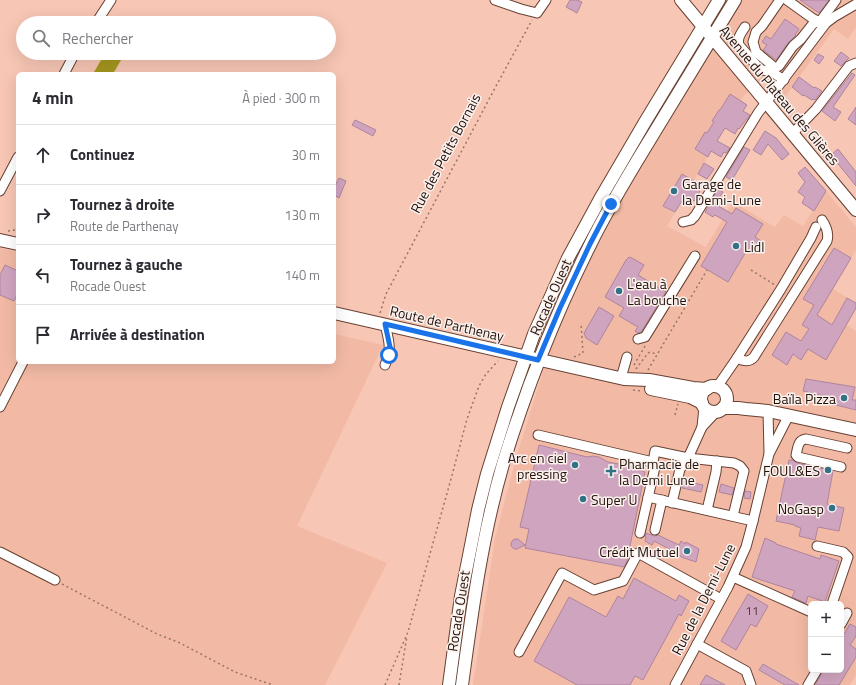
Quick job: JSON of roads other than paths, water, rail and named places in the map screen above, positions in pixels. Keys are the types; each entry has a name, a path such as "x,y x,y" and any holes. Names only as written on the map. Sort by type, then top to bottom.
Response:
{"main road":[{"name":"Avenue du Plateau des Glières","path":"681,0 856,210"},
{"name":"Rocade Ouest","path":"449,685 461,596 478,510 500,432 525,357 550,296 596,204 719,0"},
{"name":"Rocade Ouest","path":"462,685 474,598 490,513 512,436 538,360 590,244 630,173 736,0"},
{"path":"0,240 16,244"},
{"name":"Route de Parthenay","path":"336,313 623,378 649,380 716,391 733,399 749,403 768,411"},
{"name":"Route de Parthenay","path":"623,378 639,386 690,397 703,405"},
{"path":"716,391 726,402 720,410 710,411 703,405 702,395 716,391"},
{"name":"Route de Parthenay","path":"720,410 738,408 768,411 856,430"}],"street":[{"path":"101,16 111,0"},
{"path":"495,0 521,10 537,13 546,0"},
{"path":"780,0 756,32 753,42 758,54 774,67 779,66 793,46 820,23"},
{"path":"787,0 820,23 826,23 856,4"},
{"path":"683,222 691,220 696,216 758,113 784,80 836,0"},
{"path":"745,27 739,37 739,45 762,70 772,72 784,80"},
{"path":"65,72 71,60"},
{"path":"792,134 816,109 849,66 856,63"},
{"path":"0,191 16,161"},
{"path":"716,391 737,358 781,289 819,223 827,233 827,241 752,360 748,362 737,358"},
{"path":"640,339 646,337 695,256"},
{"path":"381,324 390,347 385,365"},
{"path":"623,378 627,357"},
{"path":"0,407 22,364"},
{"path":"672,503 680,469 688,458 702,427 703,405"},
{"path":"702,427 720,410"},
{"name":"Rue de la Demi-Lune","path":"768,411 769,454"},
{"name":"Rue de la Demi-Lune","path":"675,685 722,599 746,547 769,454 789,415"},
{"path":"538,435 653,462"},
{"path":"841,466 798,457 796,455 799,442 802,439 806,439 848,448"},
{"path":"640,533 655,467 653,462 655,451 740,466 744,470 732,516"},
{"path":"707,510 716,472 717,461"},
{"path":"648,497 672,503 682,509 707,510 753,521"},
{"path":"655,530 662,500"},
{"path":"817,546 843,552 848,557 833,601"},
{"path":"0,552 55,580"},
{"path":"519,652 562,573 594,590 623,581 638,553 722,599"},
{"path":"733,577 808,611"},
{"path":"844,618 847,613"},
{"path":"697,644 746,671 751,685"},
{"path":"808,685 815,673"}],"place":[{"name":"Garage de la Demi-Lune","path":"674,191"},
{"name":"Lidl","path":"736,246"},
{"name":"L'eau à La bouche","path":"619,291"},
{"name":"Baïla Pizza","path":"844,398"},
{"name":"Arc en ciel pressing","path":"575,465"},
{"name":"FOUL&ES","path":"828,470"},
{"name":"Pharmacie de la Demi Lune","path":"611,471"},
{"name":"Super U","path":"583,499"},
{"name":"NoGasp","path":"832,508"},
{"name":"Crédit Mutuel","path":"687,551"}]}
